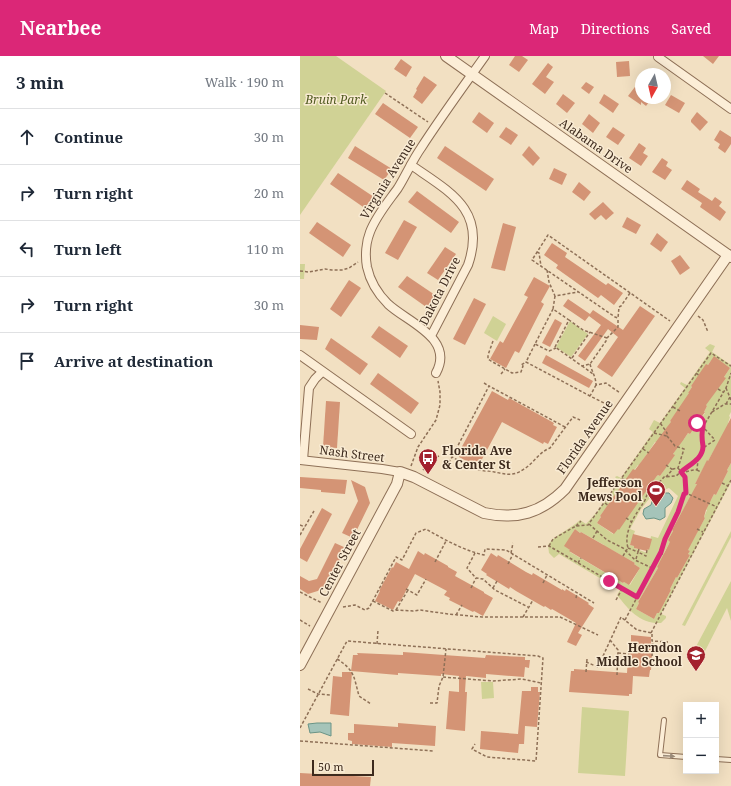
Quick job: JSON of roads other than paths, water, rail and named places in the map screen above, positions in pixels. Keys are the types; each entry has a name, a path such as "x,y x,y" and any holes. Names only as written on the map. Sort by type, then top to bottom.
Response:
{"street":[{"name":"Alabama Drive","path":"446,56 730,254"},
{"name":"Virginia Avenue","path":"436,373 441,360 441,353 438,346 431,336 389,305 381,297 370,278 366,256 369,236 375,221 398,187 431,132 485,56"},
{"path":"658,58 731,109"},
{"name":"Dakota Drive","path":"411,165 452,193 466,210 473,230 474,242 468,265 431,336"},
{"name":"Florida Avenue","path":"400,472 414,477 472,508 496,516 521,515 547,505 565,488 730,254"},
{"path":"300,355 411,434"},
{"path":"301,460 309,388 322,372"},
{"name":"Nash Street","path":"301,460 400,472"},
{"name":"Center Street","path":"300,665 396,484 400,472"}],"lane":[{"path":"664,720 660,755 683,757"},
{"path":"719,759 731,760"}],"water":[{"name":"Jefferson Mews Pool","path":"663,493 669,493 673,498 671,503 665,508 665,517 660,520 654,518 646,519 643,514 644,509 651,505 653,498"},
{"path":"331,723 331,736 320,732 310,733 308,724"}],"place":[{"name":"Florida Ave & Center St","path":"428,475"},
{"name":"Jefferson Mews Pool","path":"656,507"},
{"name":"Herndon Middle School","path":"696,672"}],"park label":[{"name":"Bruin Park","path":"336,100"}]}
